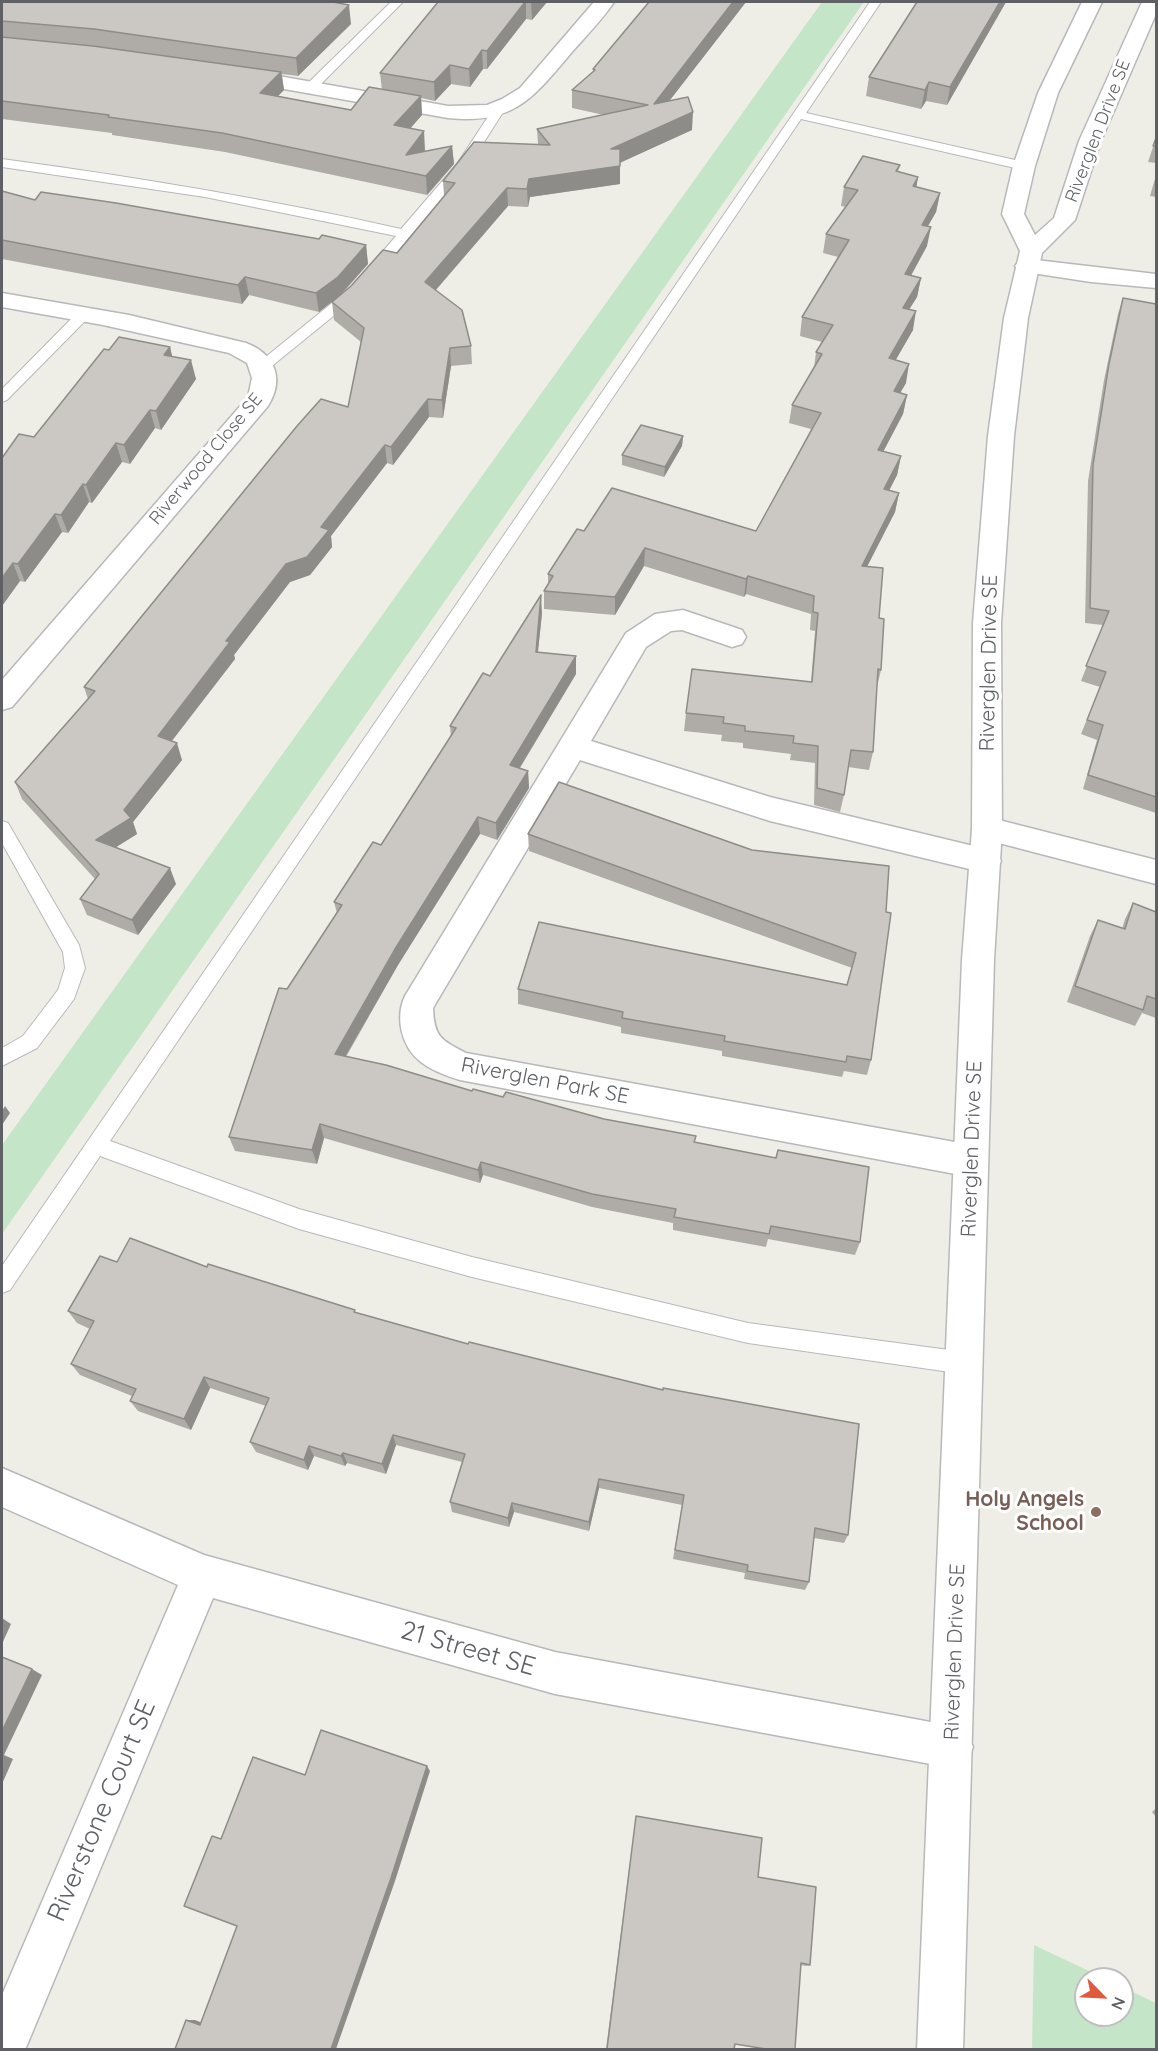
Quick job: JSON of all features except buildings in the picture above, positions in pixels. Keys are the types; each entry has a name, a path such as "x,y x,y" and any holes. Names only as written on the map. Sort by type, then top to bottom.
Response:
{"street":[{"path":"222,73 462,114 499,109 516,102 527,92 604,2"},
{"path":"1092,2 1048,93 1023,166 1013,214 1029,259 1156,281"},
{"name":"Riverglen Drive SE","path":"940,2049 978,960 986,861 987,623 1001,436 1016,318 1029,259 1064,220 1090,141 1152,2"},
{"name":"Riverwood Close SE","path":"2,300 176,332 242,349 256,358 262,367 265,390 259,400 2,699"},
{"name":"Riverglen Park SE","path":"732,637 683,620 665,621 636,640 417,1006 417,1030 431,1051 460,1066 971,1161"},
{"path":"572,746 770,809 986,861"},
{"path":"987,829 1156,872"},
{"name":"21 Street SE","path":"2,1487 202,1575 555,1674 952,1747"},
{"name":"Riverstone Court SE","path":"2,2048 202,1575"}],"lane":[{"path":"311,87 397,2"},
{"path":"2,1283 875,2"},
{"path":"262,367 347,300 462,166 499,109"},
{"path":"799,115 1023,166"},
{"path":"2,163 82,173 230,198 329,216 405,234"},
{"path":"2,397 84,314"},
{"path":"2,828 72,951 75,969 67,993 30,1042 2,1058"},
{"path":"96,1145 299,1219 472,1267 748,1333 964,1364"}],"green space":[{"path":"822,2 864,2 2,1234 2,1145"},
{"path":"1034,1945 1081,1967 1074,1967 1074,2027 1134,2027 1134,1993 1156,2003 1156,2049 1032,2049"}],"place":[{"name":"Holy Angels School","path":"1096,1512"}]}
